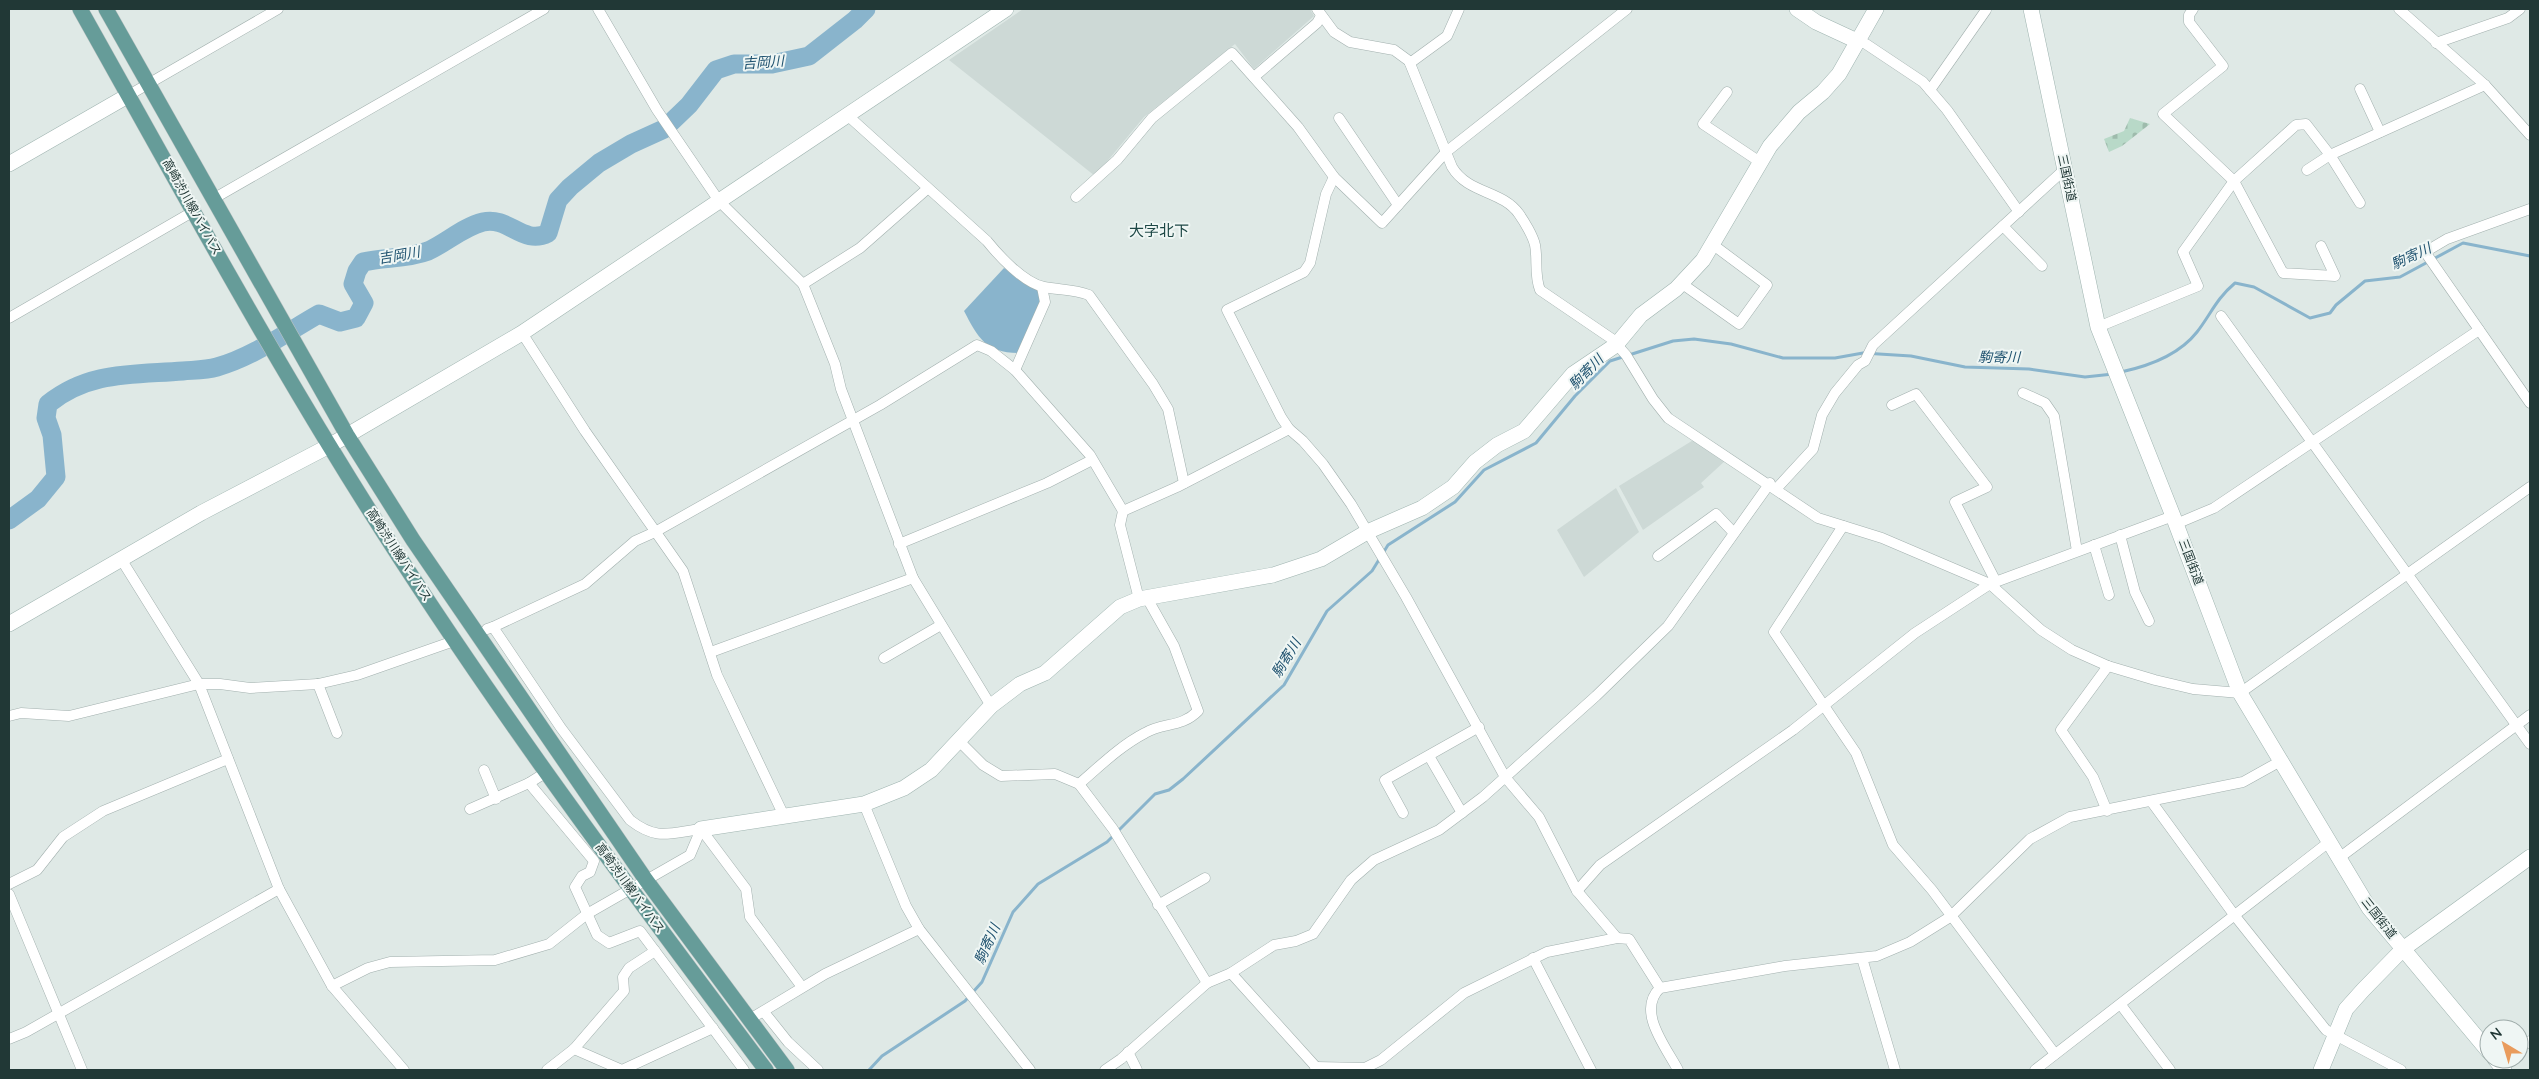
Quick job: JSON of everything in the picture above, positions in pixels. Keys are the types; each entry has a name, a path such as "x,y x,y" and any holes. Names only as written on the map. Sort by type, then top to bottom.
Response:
{"main road":[{"name":"高崎渋川線バイパス","path":"80,9 253,316 329,446 454,641 545,773 766,1070"},
{"name":"高崎渋川線バイパス","path":"106,9 347,435 476,634 646,880 787,1070"}],"street":[{"path":"9,164 278,9"},
{"path":"213,199 544,9"},
{"path":"598,9 657,110 719,202 802,284 835,364 840,389 913,578 991,706"},
{"path":"9,624 201,513 329,446 522,333 719,202 846,114 1006,9"},
{"path":"1410,63 1447,36 1459,9"},
{"path":"1076,197 1117,160 1152,118 1232,53 1298,126 1334,177 1382,223 1446,152 1626,9"},
{"path":"1797,9 1816,22 1866,44 1923,82 1947,110 2019,212"},
{"path":"493,627 566,735 630,820 644,831 654,834 701,829 864,804 892,794 918,780 931,770 991,706 1020,684 1045,673 1120,607 1143,599 1273,575 1320,559 1368,532 1422,508 1453,487 1476,462 1497,445 1524,431 1551,402 1572,374 1616,345 1641,315 1681,284 1703,260 1760,162 1783,128 1839,74 1876,9"},
{"name":"三国街道","path":"2031,9 2098,327 2175,520 2240,693 2279,762 2370,908 2479,1039"},
{"path":"2193,9 2189,14 2189,22 2223,66 2163,114 2234,181 2283,273 2335,276 2321,246"},
{"path":"2399,9 2485,85 2530,135"},
{"path":"2436,43 2508,18 2520,9"},
{"path":"1930,90 1986,10"},
{"path":"1319,12 1334,32 1350,42 1394,50 1410,63 1458,178 1499,199 1519,213 1535,243 1537,282 1540,290 1612,339 1626,355 1653,399 1668,418 1774,486 1818,518 1882,538 1990,584 2042,630 2072,650 2108,666 2194,689 2240,693 2530,487"},
{"path":"1254,77 1317,23 1319,12"},
{"path":"2306,170 2330,155 2485,85"},
{"path":"2360,89 2380,132"},
{"path":"1727,92 1703,124 1760,162"},
{"path":"846,114 927,189 987,241 1005,264 1042,287 1080,291 1089,295 1168,409 1184,483"},
{"path":"1339,118 1398,205"},
{"path":"2098,327 2198,286 2183,252 2234,181 2296,125 2306,124 2330,155 2360,203"},
{"path":"1105,1070 1207,983 1231,972 1274,945 1296,941 1313,934 1351,880 1374,860 1440,830 1462,814 1596,696 1668,626 1733,532 1774,486 1813,449 1822,415 1835,393 1858,365 2003,226 2066,169"},
{"path":"1334,177 1326,194 1310,263 1304,272 1227,310 1288,429 1303,441 1323,464 1351,504 1479,727 1505,777 1539,817 1577,891 1617,938"},
{"path":"802,284 860,248 927,189"},
{"path":"2530,209 2447,239 2425,252 2530,403"},
{"path":"9,318 194,211"},
{"path":"2003,226 2042,266"},
{"path":"1681,284 1739,324 1767,285 1712,244"},
{"path":"1015,370 1046,302 1042,287"},
{"path":"2221,316 2530,744"},
{"path":"1577,891 1600,865 1826,705 1915,633 1990,584 2120,535 2214,508 2479,330"},
{"path":"522,333 585,431 683,571 717,675 729,703 771,784 784,816"},
{"path":"476,634 584,584 635,541 655,532 977,345 991,351 1015,370 1092,460 1124,511 1120,525 1143,599 1174,646 1198,710 1180,724 1146,732 1126,744 1079,784"},
{"path":"2023,393 2045,403 2054,416 2077,551"},
{"path":"1892,405 1916,394 1987,487 1955,502 1994,578 1990,584"},
{"path":"1124,511 1184,483 1288,429"},
{"path":"899,544 1047,483 1092,460"},
{"path":"1658,556 1716,514 1733,532"},
{"path":"1843,526 1774,632 1826,705 1856,753 1893,845 1932,890 1950,917 2055,1054"},
{"path":"2120,535 2135,592 2150,621"},
{"path":"2094,545 2109,595"},
{"path":"121,559 199,684 279,889 332,986 404,1070"},
{"path":"711,652 913,578"},
{"path":"884,658 941,625"},
{"path":"9,716 21,713 69,716 199,684 220,684 250,688 318,684 365,672 454,641"},
{"path":"2107,811 2093,777 2061,730 2108,666"},
{"path":"318,684 337,734"},
{"path":"2339,858 2530,715"},
{"path":"1403,813 1386,780 1479,727"},
{"path":"958,740 983,765 1001,776 1055,774 1079,784 1113,829 1207,983"},
{"path":"1429,756 1462,814"},
{"path":"9,884 37,870 63,836 104,811 228,759"},
{"path":"1678,1070 1651,1018 1650,1001 1660,988 1785,966 1877,956 1895,950 1950,917 2030,839 2070,817 2243,782 2279,762"},
{"path":"484,770 496,799"},
{"path":"470,809 496,799 545,773"},
{"path":"529,783 594,862 590,872 582,876 575,887 597,935 609,943 640,931 744,1070"},
{"path":"2151,801 2235,916 2326,1030 2401,1070"},
{"path":"864,804 906,906 919,929 1030,1070"},
{"path":"332,986 368,968 390,962 494,960 549,944 587,914 690,855 701,829"},
{"path":"701,829 746,889 750,917 802,987"},
{"path":"2035,1070 2329,842"},
{"path":"2321,1070 2334,1034 2346,1009 2403,949 2530,857"},
{"path":"1158,905 1205,878"},
{"path":"9,1039 279,889"},
{"path":"9,894 82,1070"},
{"path":"750,1019 825,974 919,929"},
{"path":"1231,972 1315,1069 1365,1068 1380,1060 1464,993 1547,952 1617,938 1629,939 1660,988"},
{"path":"547,1070 574,1049 624,991 623,977 629,968 655,951"},
{"path":"1533,958 1592,1070"},
{"path":"1862,958 1895,1070"},
{"path":"2121,1005 2170,1070"},
{"path":"764,1012 788,1042 818,1070"},
{"path":"574,1049 622,1070 713,1028"},
{"path":"1128,1052 1137,1070"}],"shaded area":[{"path":"1023,9 1310,9 1314,16 1254,69 1235,44 1144,117 1095,176 949,60"},
{"path":"1695,439 1726,460 1701,483 1704,487 1643,530 1619,486"},
{"path":"1616,488 1639,532 1584,577 1557,530"}],"green space":[{"path":"2130,118 2150,124 2122,146 2109,152 2104,139 2124,131"}],"water":[{"path":"1004,268 1041,291 1042,302 1019,353 998,350 984,342 964,311"}],"waterway":[{"name":"吉岡川","path":"9,520 38,499 56,477 52,435 46,418 48,404 63,393 95,380 129,374 209,369 230,363 270,344 319,314 340,322 356,318 364,303 353,284 357,271 363,262 428,251 476,224 492,221 531,236 548,233 558,200 570,187 599,163 631,144 664,129 689,105 716,70 734,64 772,64 809,56 866,9"},
{"name":"駒寄川","path":"2121,372 2153,363 2172,353 2190,340 2218,301 2235,283 2254,287 2310,318 2330,313 2336,305 2365,281 2400,277 2463,243 2530,256"},
{"name":"駒寄川","path":"869,1070 882,1056 965,1001 982,982 1013,912 1038,884 1107,842 1155,794 1169,790 1183,779 1284,685 1327,611 1372,571 1388,545 1455,502 1484,470 1536,443 1575,396 1610,361 1673,341 1694,339 1731,344 1783,358 1835,358 1863,353 1911,356 1965,367 2029,369 2085,377 2113,374"}],"district":[{"name":"大字北下","path":"1159,231"}]}
